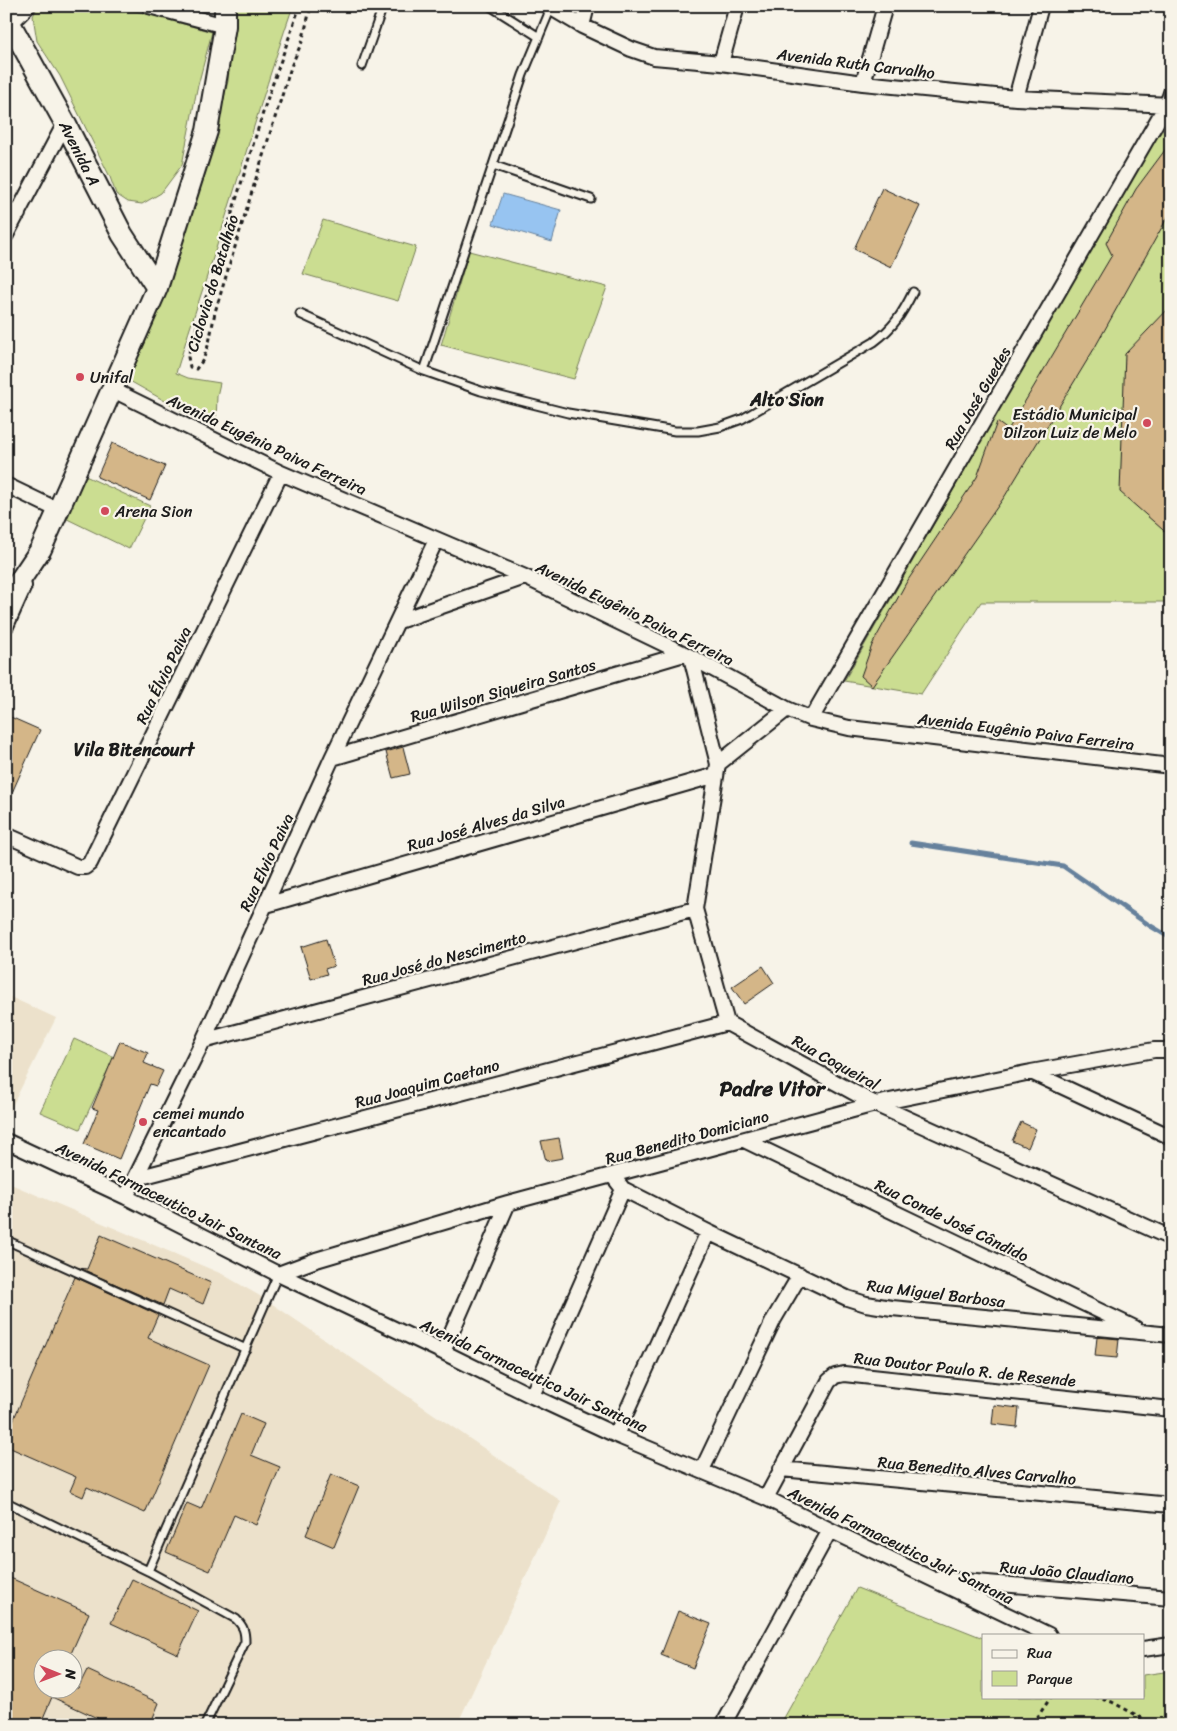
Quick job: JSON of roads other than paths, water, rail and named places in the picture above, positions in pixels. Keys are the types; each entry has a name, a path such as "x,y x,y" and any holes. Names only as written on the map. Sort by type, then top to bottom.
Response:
{"street":[{"path":"8,21 28,6"},
{"path":"149,6 225,26"},
{"path":"6,626 60,511 158,288 207,131 225,26 226,6"},
{"path":"582,26 587,6"},
{"path":"721,63 737,6"},
{"path":"863,83 885,6"},
{"path":"1016,98 1041,6"},
{"name":"Avenida Ruth Carvalho","path":"550,7 582,26 631,49 654,57 721,63 863,83 1016,98 1170,101"},
{"name":"Avenida A","path":"8,21 65,124 122,234 158,288"},
{"name":"Rua José Guedes","path":"811,719 1170,101"},
{"path":"6,235 12,211 65,124"},
{"name":"Avenida Eugênio Paiva Ferreira","path":"113,390 281,473 525,578 687,656 787,709 811,719 849,728 1171,766"},
{"name":"Rua Élvio Paiva","path":"6,835 78,867 90,863 281,473"},
{"path":"6,485 60,511"},
{"name":"Rua Elvio Paiva","path":"126,1197 203,1041 332,758 436,540"},
{"path":"6,601 42,549"},
{"path":"399,620 525,578"},
{"path":"687,656 717,770 695,909 727,1023"},
{"name":"Rua Wilson Siqueira Santos","path":"332,758 687,656"},
{"path":"717,770 787,709"},
{"name":"Rua José Alves da Silva","path":"266,904 717,770"},
{"name":"Rua José do Nescimento","path":"203,1041 695,909"},
{"name":"Rua Coqueiral","path":"727,1023 876,1104 1171,1238"},
{"name":"Rua Joaquim Caetano","path":"137,1178 727,1023"},
{"name":"Rua Benedito Domiciano","path":"278,1274 316,1260 508,1203 876,1104 1031,1072 1154,1050 1171,1050"},
{"path":"1031,1072 1171,1137"},
{"name":"Rua Conde José Cândido","path":"744,1140 1145,1332"},
{"name":"Avenida Farmaceutico Jair Santana","path":"6,1141 126,1197 278,1274 532,1396 616,1435 766,1498 1047,1634"},
{"path":"532,1396 623,1189 612,1176"},
{"name":"Rua Miguel Barbosa","path":"623,1189 708,1232 848,1298 866,1304 1171,1335"},
{"path":"443,1352 508,1203"},
{"path":"616,1435 708,1232"},
{"path":"702,1470 774,1319 800,1275"},
{"name":"Rua Doutor Paulo R. de Resende","path":"766,1498 829,1381 835,1376 844,1374 1171,1409"},
{"name":"Rua Benedito Alves Carvalho","path":"781,1470 1171,1504"},
{"path":"722,1725 830,1530"},
{"name":"Rua João Claudiano","path":"931,1579 1171,1598"},
{"path":"1144,1649 1171,1645"}],"lane":[{"path":"362,66 383,6"},
{"path":"490,6 538,37"},
{"path":"424,371 523,75 550,7"},
{"path":"493,165 591,199"},
{"path":"300,314 424,371 481,391 568,413 675,431 720,427 742,419 874,342 888,332 899,319 913,292"},
{"path":"6,1240 246,1349"},
{"path":"148,1571 278,1274"},
{"path":"6,1502 148,1571 236,1619 243,1626 244,1642 204,1725"}],"water":[{"path":"503,194 561,210 552,242 493,224"}],"waterway":[{"path":"911,843 1063,866 1171,938"}],"place":[{"name":"Unifal","path":"80,377"},
{"name":"Estádio Municipal Dilzon Luiz de Melo","path":"1147,423"},
{"name":"Arena Sion","path":"105,511"},
{"name":"cemei mundo encantado","path":"143,1122"}],"district":[{"name":"Alto Sion","path":"787,400"},
{"name":"Vila Bitencourt","path":"134,750"},
{"name":"Padre Vitor","path":"772,1089"}]}
